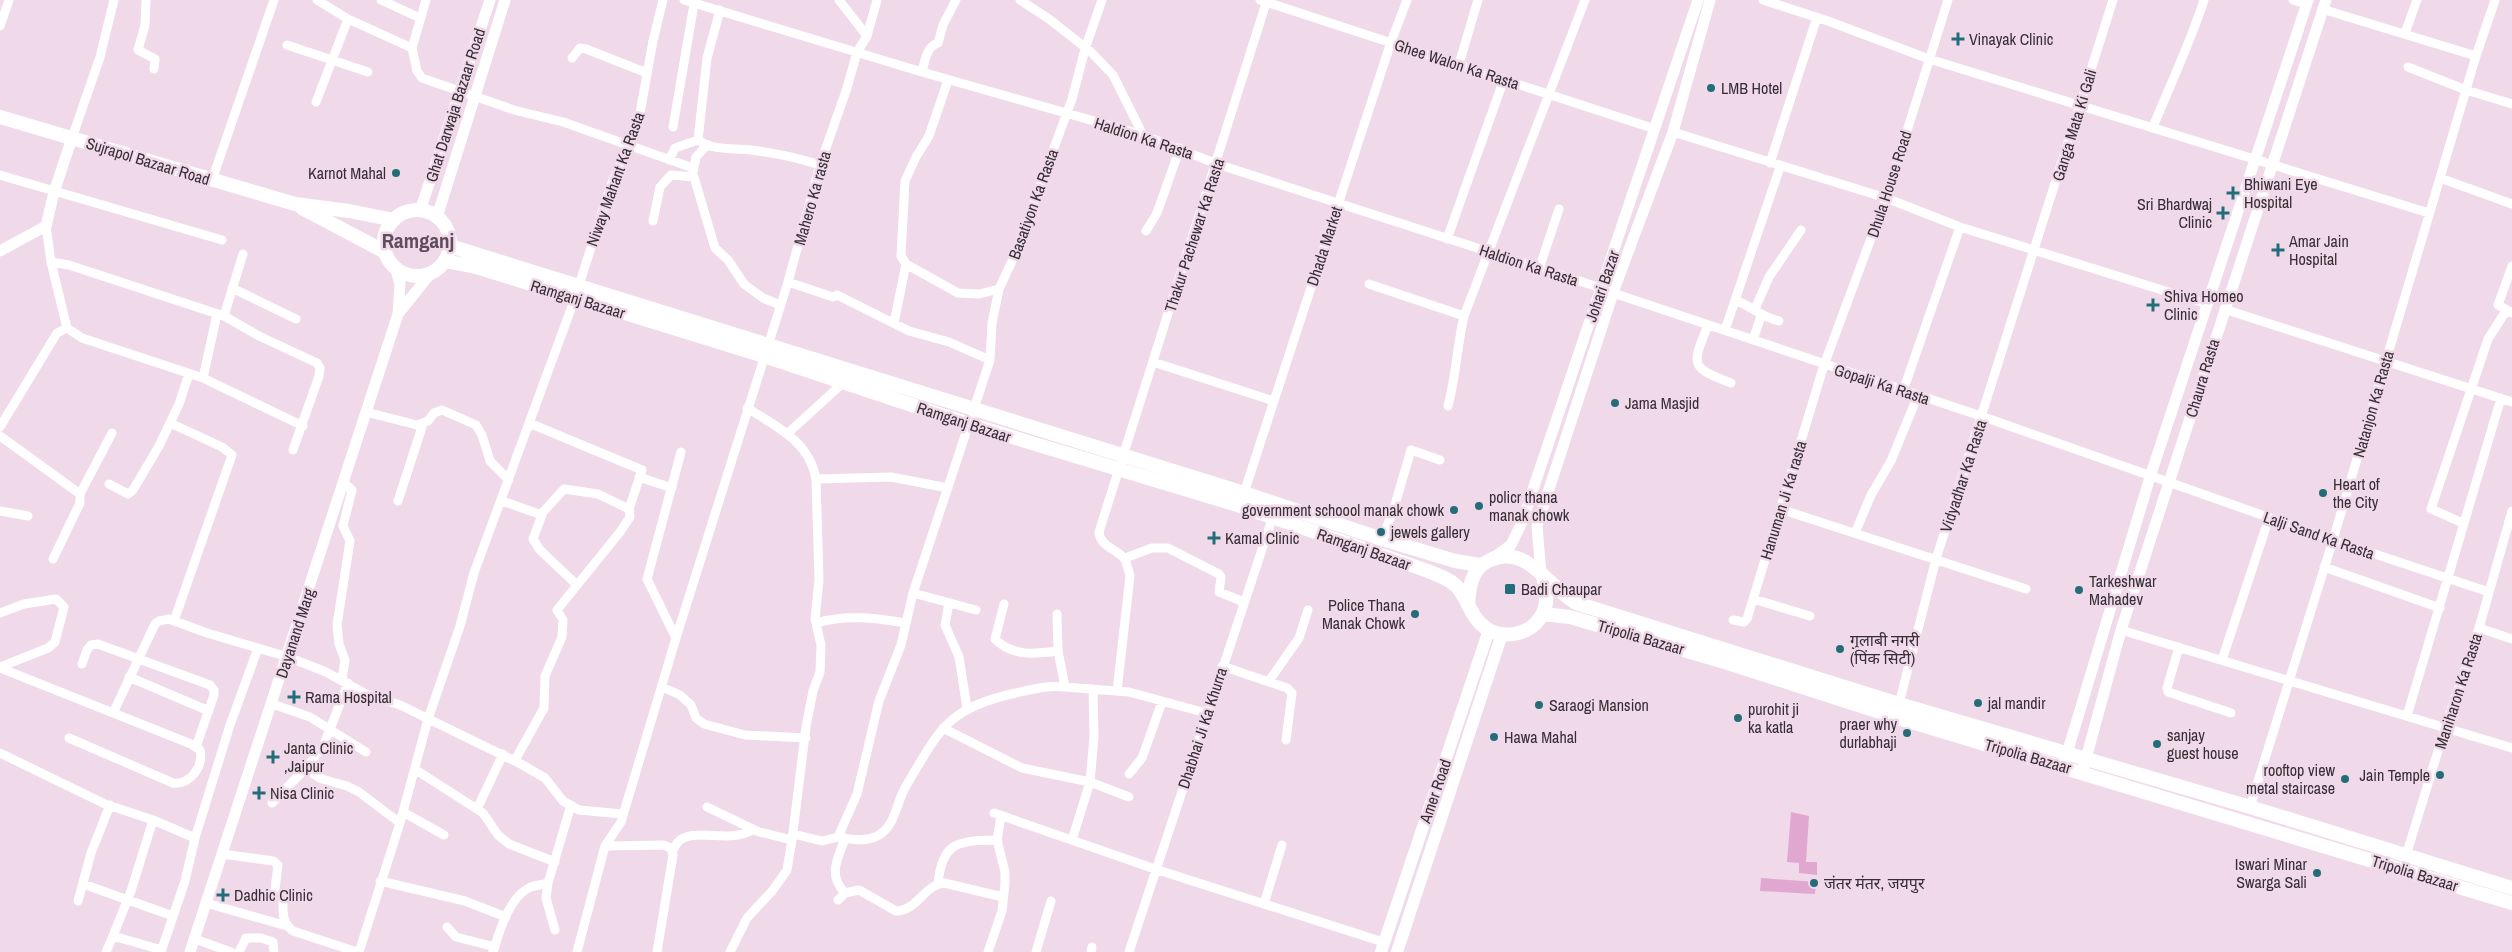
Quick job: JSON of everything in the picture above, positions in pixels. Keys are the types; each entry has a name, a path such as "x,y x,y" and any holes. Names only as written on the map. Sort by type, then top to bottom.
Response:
{"main road":[{"path":"0,110 73,135"},
{"name":"Sujrapol Bazaar Road","path":"0,117 73,135 86,141 295,204 349,211 394,220"},
{"name":"Sujrapol Bazaar Road","path":"295,204 386,252"},
{"path":"420,211 437,217 447,230 450,246 445,261 430,274 417,276 405,274 395,267 386,252 386,233 394,220 402,214 420,211"},
{"name":"Ramganj Bazaar","path":"450,246 576,292"},
{"name":"Ramganj Bazaar","path":"445,261 576,292 766,350 974,410 1444,578 1458,587 1468,606"},
{"name":"Ramganj Bazaar","path":"766,350 844,382 969,424 1121,464 1244,493 1455,561 1485,563"},
{"path":"1511,556 1523,559 1542,575 1548,595 1543,614 1535,624 1515,634 1502,634 1488,630 1480,624 1468,606 1470,584 1485,563 1511,556"},
{"name":"Tripolia Bazaar","path":"1542,575 1564,596 1576,602 1897,710"},
{"name":"Tripolia Bazaar","path":"1543,614 1570,617 2065,759 2401,870 2512,902"},
{"name":"Amer Road","path":"1382,947 1488,630"},
{"name":"Amer Road","path":"1397,952 1502,634"},
{"name":"Tripolia Bazaar","path":"2085,765 2250,807 2512,888"}],"street":[{"path":"0,26 9,0"},
{"path":"114,0 100,57 54,192 46,226 51,262 67,328 82,338 203,378 303,426"},
{"path":"146,0 144,25 138,50 155,59 154,69"},
{"path":"212,180 274,0"},
{"path":"317,0 348,18 412,48"},
{"path":"382,0 399,10 420,18"},
{"path":"426,0 412,48 418,76 474,97 563,122 669,160 693,173"},
{"name":"Ghat Darwaja Bazaar Road","path":"420,211 490,0"},
{"path":"437,217 505,0"},
{"name":"Niway Mahant Ka Rasta","path":"358,952 416,770 428,719 460,626 482,552 576,292 610,187 638,124 663,0"},
{"name":"Haldion Ka Rasta","path":"684,0 948,80 1143,135 1217,164 1601,288"},
{"path":"839,0 867,36"},
{"name":"Mahero Ka rasta","path":"577,952 605,846 621,822 747,408 788,282 820,165 848,88 857,52 867,36 877,0"},
{"path":"922,72 928,50 931,45 938,43 943,25 956,0"},
{"path":"1020,0 1049,19 1113,75 1143,135"},
{"name":"Basatiyon Ka Rasta","path":"845,892 838,885 834,873 842,837 857,794 879,701 901,645 913,593 990,360 992,322 999,289 1014,257 1072,100 1085,49 1102,0"},
{"name":"Dhada Market","path":"1244,493 1391,42 1407,0"},
{"path":"1459,64 1478,0"},
{"path":"1448,406 1455,377 1456,347 1464,316 1490,253 1585,0"},
{"name":"Johari Bazar","path":"1485,563 1511,545 1522,522 1698,0"},
{"name":"Johari Bazar","path":"1542,575 1537,526 1613,293 1673,132 1710,0"},
{"path":"1763,0 1817,17 1929,59 2429,213"},
{"name":"Dhula House Road","path":"1824,365 1886,198 1948,0"},
{"name":"Ganga Mata Ki Gali","path":"2034,249 2113,0"},
{"path":"2153,127 2175,72 2190,44 2204,0"},
{"path":"2293,0 2307,2"},
{"path":"2405,33 2417,0"},
{"name":"Natanjon Ka Rasta","path":"2250,807 2333,540 2476,56 2495,0"},
{"name":"Ghee Walon Ka Rasta","path":"1264,1 1655,129"},
{"name":"Thakur Pachewar Ka Rasta","path":"1125,558 1100,538 1099,532 1217,164 1264,1"},
{"name":"Chaura Rasta","path":"2065,759 2150,477 2307,2"},
{"path":"673,127 694,4"},
{"path":"2324,4 2476,56"},
{"name":"Chaura Rasta","path":"2085,765 2122,630 2224,309 2324,4"},
{"path":"720,10 707,58 702,143 696,157 693,173 715,248 728,260 744,284 763,298 780,305"},
{"path":"1770,163 1817,17"},
{"path":"316,102 348,18"},
{"path":"287,45 368,72"},
{"path":"572,58 577,50 586,49 647,73"},
{"path":"2408,67 2466,90 2512,104"},
{"path":"1447,239 1504,79"},
{"path":"948,80 929,136 916,157 905,181 901,256 906,264 958,293 979,294 999,289"},
{"path":"1673,132 1780,167 1886,198 1960,227 2207,304"},
{"path":"669,160 675,148 702,143 803,159 820,165"},
{"path":"1146,231 1157,213 1180,148"},
{"path":"1725,330 1780,167"},
{"path":"653,222 660,187 671,175 693,173"},
{"path":"0,175 222,240"},
{"path":"2440,178 2512,204"},
{"path":"1539,269 1559,209"},
{"path":"0,251 46,226"},
{"path":"1903,390 1960,227"},
{"path":"1754,340 1758,313 1769,277 1802,230"},
{"name":"Vidyadhar Ka Rasta","path":"1897,710 1936,559 2034,249"},
{"path":"203,378 220,315 232,288 243,254"},
{"path":"51,262 69,265 220,315 316,363 320,368 319,376 293,450"},
{"path":"894,323 906,264"},
{"path":"2463,523 2431,509 2488,339 2509,312 2499,307 2498,302 2512,266"},
{"path":"395,267 400,284 398,314"},
{"path":"398,314 430,274"},
{"path":"788,282 833,297 837,295 909,331 949,342 990,360"},
{"path":"1369,284 1464,316"},
{"path":"232,288 296,319"},
{"name":"Gopalji Ka Rasta","path":"1613,293 1824,365 1982,416 2150,477"},
{"path":"1735,300 1758,313 1779,321"},
{"path":"2224,309 2512,402"},
{"name":"Dayanand Marg","path":"190,952 398,314"},
{"path":"1708,325 1697,354 1698,366 1705,373 1731,382"},
{"path":"0,427 57,333 67,328"},
{"path":"1154,362 1274,401"},
{"name":"Hanuman Ji Ka rasta","path":"1733,620 1744,622 1753,599 1824,365"},
{"path":"109,484 123,493 131,494 159,446 189,374"},
{"path":"787,434 844,382"},
{"path":"1855,532 1871,495 1891,461 1918,396"},
{"path":"2407,716 2501,398"},
{"path":"730,952 747,918 773,890 787,870 813,691 820,672 821,645 816,623 819,580 814,464 808,454 779,426 747,408"},
{"path":"398,501 423,424 437,410 471,421 480,430 490,461 509,480"},
{"path":"366,412 411,424 423,424"},
{"path":"170,423 222,447 232,455 174,621"},
{"path":"515,760 544,708 544,676 562,636 563,620 557,610 630,517 629,509 642,470 529,423"},
{"path":"53,559 80,503 80,494 112,433"},
{"path":"0,436 80,494"},
{"path":"1382,539 1394,508 1411,450 1440,460"},
{"path":"676,638 647,578 681,452"},
{"path":"639,477 672,488"},
{"path":"816,479 891,477 948,488"},
{"name":"Lalji Sand Ka Rasta","path":"2150,477 2489,592"},
{"path":"272,803 305,769 323,747 345,682 345,660 339,644 337,625 350,541 343,526 352,490 344,483"},
{"path":"577,585 540,550 533,539 542,514 560,492 569,488 598,494 629,509"},
{"path":"502,500 542,514"},
{"name":"Dhabhai Ji Ka Khurra","path":"1129,952 1276,504"},
{"path":"1780,509 2026,589"},
{"path":"0,511 28,516"},
{"name":"Maniharon Ka Rasta","path":"2401,870 2445,728 2479,628 2508,533 2512,511"},
{"path":"2222,660 2269,518"},
{"path":"1117,691 1130,576 1125,558 1152,548 1168,548 1219,574 1221,577 1219,592 1244,602"},
{"path":"2324,567 2440,608"},
{"path":"913,593 976,610"},
{"path":"0,612 24,604 56,598 64,607 55,642 48,648 0,667"},
{"path":"1753,599 1810,616"},
{"path":"949,603 945,625 959,657 967,708"},
{"path":"1004,604 996,632 996,639 1001,645 1018,653 1058,651"},
{"path":"1269,681 1299,638 1308,610"},
{"path":"1057,614 1058,651 1065,687"},
{"path":"816,623 831,619 854,617 906,623"},
{"path":"113,713 154,624 159,621 174,621 288,656 345,682 364,693 400,705 515,760 545,778 563,801 571,805 592,812 622,814"},
{"path":"2479,628 2512,639"},
{"path":"2122,630 2512,748"},
{"path":"82,664 87,650 91,645 98,644 210,685 214,690 209,711 196,747"},
{"path":"2179,647 2167,688 2168,692 2231,713"},
{"path":"114,936 161,951 230,725 258,648"},
{"path":"1222,666 1269,681 1287,688 1292,693 1293,700 1286,740"},
{"path":"0,667 196,747 200,750 200,760 192,777 180,784 69,738"},
{"path":"129,677 209,711"},
{"path":"707,808 754,829 793,837 822,841 842,837 858,840 876,837 894,818 905,786 943,728 967,708 988,699 1050,685 1093,688 1142,695 1206,713"},
{"path":"662,687 680,695 691,705 696,718 704,724 745,735 806,738"},
{"path":"1072,840 1090,782 1094,737 1093,688"},
{"path":"1129,774 1142,758 1162,702"},
{"path":"272,704 310,717 366,752"},
{"path":"943,728 1022,768 1090,782 1129,797"},
{"path":"0,753 110,806 153,820 195,838"},
{"path":"477,809 503,754"},
{"path":"305,769 322,779 347,786 359,792 400,823"},
{"path":"416,770 477,809 509,844 555,862"},
{"path":"555,930 546,898 548,883 571,805"},
{"path":"78,901 91,853 110,806"},
{"path":"403,812 444,836"},
{"path":"988,952 1002,911 1005,872 997,840 998,815 1264,904 1382,947"},
{"path":"106,952 127,901 153,820"},
{"path":"657,952 672,852 678,841 686,836 732,837 745,835 754,829"},
{"path":"938,884 942,862 952,846 966,841 997,840"},
{"path":"605,846 664,845 669,847 672,852"},
{"path":"1264,904 1282,845"},
{"path":"222,854 274,861 278,865 279,870 274,889"},
{"path":"380,881 465,901 506,917"},
{"path":"447,927 456,937 494,950 506,917 521,894 528,888 548,883"},
{"path":"82,884 173,916"},
{"path":"838,900 845,892 860,890 896,911 902,911 907,909 927,890 938,884 952,884 1003,897"},
{"path":"283,900 283,918 287,926 293,931 358,952"},
{"path":"1036,952 1051,901"},
{"path":"206,903 287,926"},
{"path":"240,952 246,938 261,938 273,942 274,952"},
{"path":"195,939 232,952"}],"shaded area":[{"path":"1791,812 1809,816 1806,862 1817,862 1817,875 1799,873 1799,863 1787,862"},
{"path":"1761,878 1816,882 1815,894 1760,891"}],"place":[{"name":"Vinayak Clinic","path":"1958,39"},
{"name":"LMB Hotel","path":"1711,88"},
{"name":"Karnot Mahal","path":"396,173"},
{"name":"Bhiwani Eye Hospital","path":"2233,193"},
{"name":"Sri Bhardwaj Clinic","path":"2223,213"},
{"name":"Amar Jain Hospital","path":"2278,250"},
{"name":"Shiva Homeo Clinic","path":"2153,305"},
{"name":"Jama Masjid","path":"1615,403"},
{"name":"Heart of the City","path":"2323,493"},
{"name":"policr thana manak chowk","path":"1479,506"},
{"name":"government schoool manak chowk","path":"1454,510"},
{"name":"jewels gallery","path":"1381,532"},
{"name":"Kamal Clinic","path":"1214,538"},
{"name":"Badi Chaupar","path":"1510,589"},
{"name":"Tarkeshwar Mahadev","path":"2079,590"},
{"name":"Police Thana Manak Chowk","path":"1415,614"},
{"name":"गुलाबी नगरी (पिंक सिटी)","path":"1840,649"},
{"name":"Rama Hospital","path":"294,697"},
{"name":"jal mandir","path":"1978,703"},
{"name":"Saraogi Mansion","path":"1539,705"},
{"name":"purohit ji ka katla","path":"1738,718"},
{"name":"praer why durlabhaji","path":"1907,733"},
{"name":"Hawa Mahal","path":"1494,737"},
{"name":"sanjay guest house","path":"2157,744"},
{"name":"Janta Clinic ,Jaipur","path":"273,757"},
{"name":"Jain Temple","path":"2440,775"},
{"name":"rooftop view metal staircase","path":"2345,779"},
{"name":"Nisa Clinic","path":"259,793"},
{"name":"Iswari Minar Swarga Sali","path":"2317,873"},
{"name":"जंतर मंतर, जयपुर","path":"1814,883"},
{"name":"Dadhic Clinic","path":"223,895"}],"district":[{"name":"Ramganj","path":"418,241"}]}
